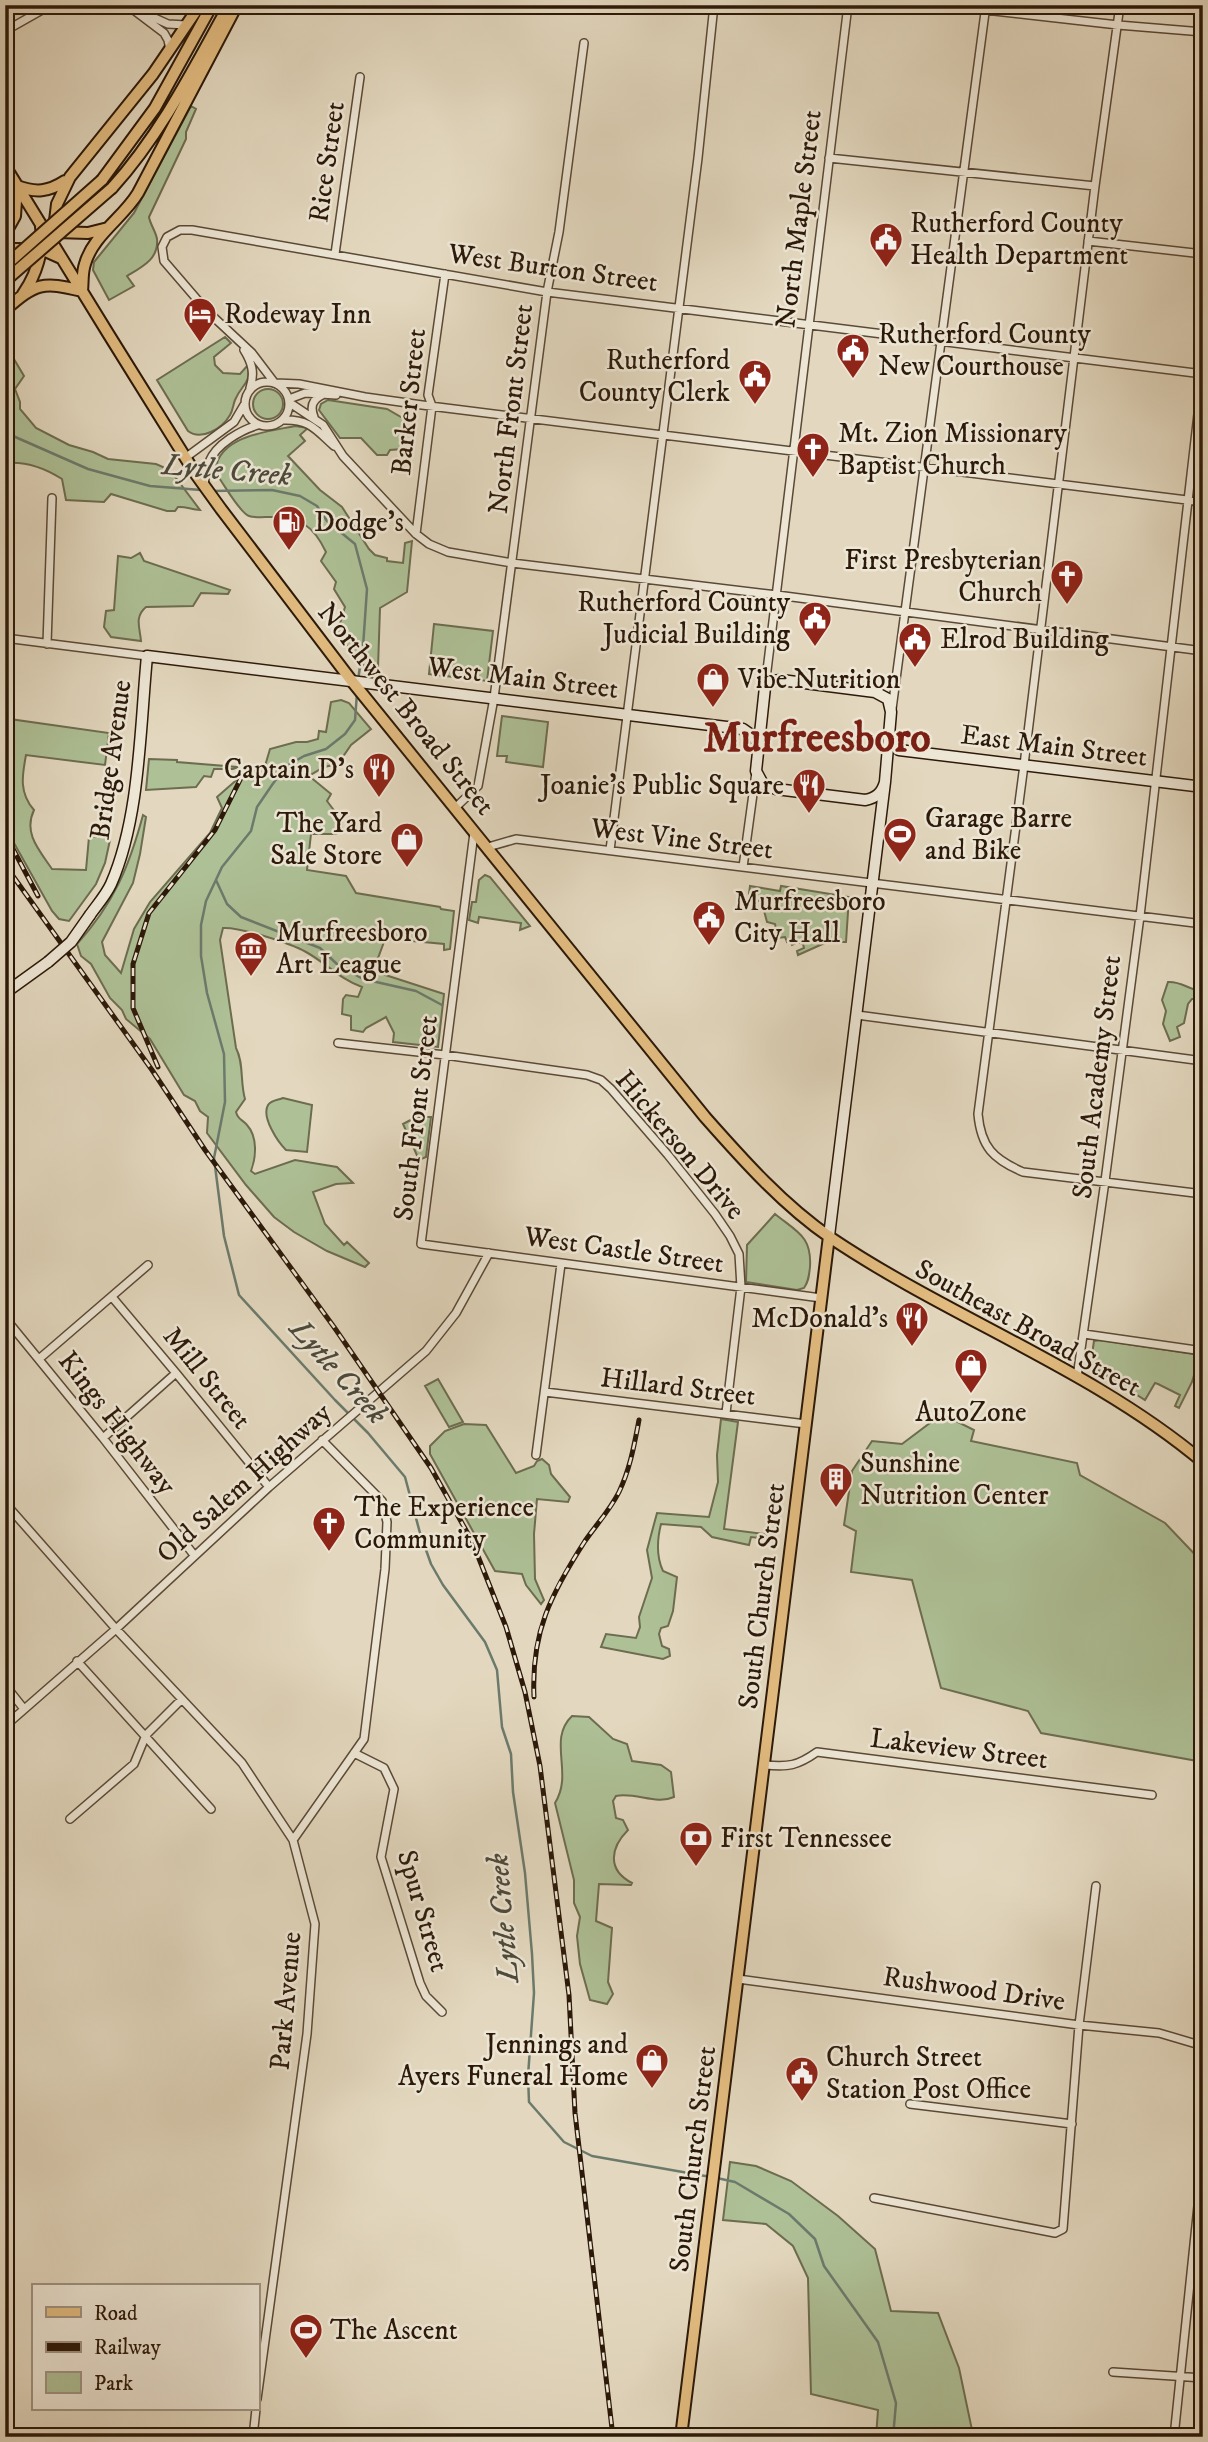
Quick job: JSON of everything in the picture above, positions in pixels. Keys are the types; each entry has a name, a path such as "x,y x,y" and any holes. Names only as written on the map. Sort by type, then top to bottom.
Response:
{"main road":[{"path":"61,258 54,231 57,204 71,177 170,50 200,5"},
{"path":"5,265 102,180 156,108 212,5"},
{"path":"5,281 112,188 134,163 171,109 229,5"},
{"path":"5,310 21,296 46,284 82,291 85,262 108,228 138,194 237,5"},
{"name":"Northwest Broad Street","path":"5,166 195,473 351,680 723,1138 785,1200 829,1236"},
{"path":"5,234 15,216 17,186 29,190 46,190 71,177"},
{"path":"41,223 54,231 72,234 108,228"},
{"path":"21,296 34,274 41,249 41,223"},
{"path":"5,248 41,249 61,258"},
{"name":"South Church Street","path":"681,2437 829,1236"},
{"name":"Southeast Broad Street","path":"829,1236 895,1279 1077,1377 1168,1434 1203,1462"}],"street":[{"path":"5,31 51,5"},
{"path":"610,850 714,5"},
{"name":"North Maple Street","path":"759,745 848,5"},
{"path":"941,5 1203,32"},
{"path":"1120,5 988,1031 978,1114 979,1132 986,1146 1006,1165 1023,1172 1203,1194"},
{"path":"130,7 168,24 187,25"},
{"path":"130,7 164,33 170,50"},
{"path":"887,761 891,712 986,8"},
{"name":"North Front Street","path":"494,698 547,292 559,232 583,43"},
{"name":"Rice Street","path":"335,254 360,76"},
{"path":"829,158 1095,186"},
{"name":"West Burton Street","path":"240,343 207,311 167,265 162,252 164,241 175,231 191,230 547,292 1203,373"},
{"path":"1088,241 1203,254"},
{"name":"Barker Street","path":"416,534 432,406 428,395 444,274"},
{"path":"240,343 252,353 275,383 282,387 290,401 314,417 327,430 365,481 416,534 429,544 447,552 512,564 777,595 1203,652"},
{"path":"185,458 234,422 245,401 253,379 252,366 240,343"},
{"name":"South Academy Street","path":"1077,1377 1123,1049 1203,373"},
{"path":"250,390 258,384 299,384 432,406 1203,502"},
{"path":"290,401 305,393 365,397"},
{"path":"314,417 312,405 322,394"},
{"path":"245,401 249,417 258,425"},
{"path":"283,421 290,401"},
{"path":"204,486 208,464 217,451 247,428 295,420 306,423 338,448"},
{"path":"47,644 52,498"},
{"name":"West Main Street","path":"5,638 743,729"},
{"name":"Bridge Avenue","path":"5,993 71,942 110,887 124,850 132,817 148,656"},
{"path":"765,687 780,680 876,692 888,699 891,712"},
{"path":"456,807 478,786 494,698"},
{"path":"743,867 759,745 753,736 743,729 762,717"},
{"path":"887,761 899,750 889,737"},
{"name":"East Main Street","path":"899,750 1203,787"},
{"name":"South Church Street","path":"829,1236 887,761"},
{"path":"756,771 763,784 776,789 865,800 876,796 883,789 885,782"},
{"name":"South Front Street","path":"421,1244 475,831"},
{"name":"West Vine Street","path":"488,847 516,839 1203,925"},
{"path":"858,1015 1203,1061"},
{"name":"Hickerson Drive","path":"338,1044 445,1055 587,1075 601,1080 611,1089 668,1155 730,1236 739,1254 741,1287 726,1413"},
{"name":"West Castle Street","path":"421,1244 821,1298"},
{"name":"Old Salem Highway","path":"5,1726 116,1629 269,1487 426,1351 456,1313 489,1253"},
{"path":"536,1455 561,1264"},
{"path":"39,1359 148,1265"},
{"name":"Mill Street","path":"112,1297 269,1487"},
{"name":"Kings Highway","path":"5,1318 194,1555"},
{"path":"1084,1334 1203,1351"},
{"path":"103,1438 176,1373"},
{"name":"Hillard Street","path":"545,1392 806,1424"},
{"path":"293,1840 364,1739 385,1569 387,1522 382,1501 323,1440"},
{"name":"Park Avenue","path":"5,1503 116,1629 242,1763 293,1840 315,1924 307,2034 259,2384"},
{"path":"77,1661 211,1810"},
{"path":"5,1685 24,1709"},
{"path":"70,1819 134,1764 146,1735 182,1699"},
{"name":"Lakeview Street","path":"765,1765 788,1767 817,1752 1152,1796"},
{"name":"Spur Street","path":"354,1754 384,1768 394,1789 381,1857 420,1983 426,1996 442,2012"},
{"path":"874,2198 1055,2233 1063,2229 1079,2025 1096,1886"},
{"name":"Rushwood Drive","path":"738,1979 1079,2025 1159,2033 1203,2046"},
{"path":"910,2104 1072,2124"},
{"path":"1174,2437 1200,2213 1203,2158"},
{"path":"1113,2372 1203,2378"},
{"path":"253,2437 256,2410"}],"green space":[{"path":"191,106 196,109 186,132 186,139 149,217 157,239 155,252 148,262 127,276 134,286 109,300 93,270 94,262 134,213"},
{"path":"225,337 231,343 214,357 215,365 223,373 240,374 248,365 247,380 230,415 222,425 205,434 193,434 188,431 157,380"},
{"path":"5,344 24,376 15,389 20,409 36,428 69,445 108,459 156,464 170,470 200,510 178,507 175,511 167,511 111,494 104,502 66,500 62,479 35,466 5,463"},
{"path":"268,389 279,393 283,404 279,415 268,419 257,415 253,404 257,393"},
{"path":"328,400 387,409 406,420 403,449 390,450 387,455 377,455 361,438 340,438 319,410 321,404"},
{"path":"295,426 308,428 300,435 305,441 288,456 320,490 342,507 375,555 387,558 387,561 403,563 405,543 412,541 407,592 380,608 378,668 362,665 337,633 345,607 334,589 336,582 321,561 326,552 311,529 290,519 245,514 215,476 217,463 223,452 232,444 257,434"},
{"path":"140,553 144,561 230,590 228,594 201,593 193,606 146,607 139,619 141,641 111,637 104,627 106,611 114,610 118,556 131,558"},
{"path":"434,624 493,631 487,681 429,674"},
{"path":"341,700 349,703 371,729 351,745 338,764 324,767 309,776 331,794 327,801 342,821 341,831 336,834 311,834 307,870 346,876 356,893 454,911 450,949 444,950 444,944 391,939 384,942 378,958 371,963 370,970 444,994 438,1047 393,1042 394,1033 386,1017 363,1032 351,1030 351,1016 342,1014 343,999 346,995 358,997 362,987 306,952 265,936 231,928 223,928 220,940 245,1099 236,1112 253,1135 255,1154 251,1171 255,1174 295,1160 337,1167 353,1183 336,1184 313,1192 325,1224 344,1245 347,1242 369,1263 365,1267 327,1251 274,1217 207,1133 208,1117 200,1111 195,1101 184,1095 150,1039 126,1019 122,1010 110,998 91,964 81,956 77,944 101,914 119,884 143,815 146,817 133,883 102,942 105,955 121,973 134,929 150,902 210,833 222,808 217,797 249,769 252,772 265,766 270,749 318,739 319,731 326,732 331,702"},
{"path":"5,702 10,719 109,733 105,765 26,755 23,784 26,797 34,810 31,834 52,869 86,870 89,837 100,836 110,840 105,863 96,884 69,921 59,919 52,911 5,827"},
{"path":"502,716 548,722 543,767 506,762 507,756 497,756"},
{"path":"149,759 238,767 214,769 211,777 204,776 196,787 146,790"},
{"path":"485,875 490,877 530,926 520,930 521,923 479,917 478,923 469,920 472,902 476,902 479,880"},
{"path":"750,886 780,891 781,886 849,897 846,942 827,942 798,955 797,951 804,948 803,944 798,942 792,945 785,937 778,938 775,924 767,922 762,903 749,894"},
{"path":"1168,982 1203,991 1203,999 1192,999 1188,1004 1184,1023 1177,1027 1180,1037 1170,1041 1163,1024 1166,1011 1162,1000"},
{"path":"283,1098 312,1105 307,1152 286,1150 271,1129 266,1110 273,1101"},
{"path":"416,1117 431,1117 426,1157 419,1160 403,1124"},
{"path":"775,1214 806,1241 810,1267 804,1288 797,1290 746,1282 747,1245"},
{"path":"1094,1341 1200,1355 1192,1382 1179,1408 1175,1406 1180,1395 1158,1384 1155,1383 1145,1400 1095,1368 1091,1361"},
{"path":"438,1379 463,1422 449,1427 425,1386"},
{"path":"942,1414 974,1430 971,1441 1077,1463 1080,1475 1165,1523 1203,1563 1203,1762 1041,1733 1028,1711 941,1688 912,1580 851,1572 856,1531 844,1525 852,1471 872,1441 902,1444"},
{"path":"721,1419 738,1422 724,1529 772,1535 769,1539 751,1537 749,1545 712,1537 701,1527 661,1524 659,1560 663,1571 677,1577 673,1611 668,1626 661,1628 659,1634 662,1646 669,1649 670,1656 663,1659 601,1647 606,1634 636,1638 640,1627 639,1617 652,1578 647,1550 657,1513 709,1517 718,1482 717,1455"},
{"path":"464,1424 486,1425 516,1473 534,1466 542,1459 570,1497 568,1502 537,1499 534,1534 535,1579 544,1600 541,1604 526,1585 522,1574 495,1571 430,1454 430,1446 445,1431"},
{"path":"572,1716 589,1717 613,1739 627,1744 632,1761 661,1765 671,1772 674,1797 660,1800 623,1795 616,1796 613,1801 616,1818 623,1820 628,1830 615,1851 615,1865 618,1872 632,1883 599,1884 596,1921 612,1928 608,1982 613,1994 607,2004 590,2000 580,1964 577,1936 580,1917 574,1903 574,1880 555,1803 562,1780 561,1736"},
{"path":"730,2162 756,2166 791,2181 838,2216 875,2249 891,2311 938,2313 959,2368 972,2430 976,2437 876,2437 878,2410 811,2394 808,2278 793,2246 766,2224 723,2220"}],"waterway":[{"name":"Lytle Creek","path":"5,435 13,436 88,469 150,486 201,490"},
{"name":"Lytle Creek","path":"211,491 272,490 300,496 317,506 327,521 355,544 367,589 358,680"},
{"name":"Lytle Creek","path":"357,693 355,720 345,734 326,749 304,756 285,767 257,807 251,831 222,867 206,901 201,925 201,956 207,993 224,1054 225,1102 214,1158 224,1236 239,1295 368,1433 405,1477 431,1564 485,1642 497,1670 502,1727 511,1754 532,1954 534,1993 528,2076 529,2102 564,2142 592,2156 711,2177"},
{"path":"216,880 227,904 241,917 320,948 339,966 363,979 416,991 442,1005"},
{"name":"Lytle Creek","path":"717,2178 735,2182 789,2214 815,2239 824,2266 878,2342 896,2403 893,2437"}],"railway":[{"path":"158,1067 133,1008 133,964 149,913 215,830 246,768"},
{"path":"5,834 38,896"},
{"path":"5,865 152,1070 205,1150 334,1327 431,1468 472,1541 506,1627 525,1692 540,1766 569,1995 575,2113 613,2437"},
{"path":"534,1697 536,1653 546,1614 573,1560 619,1492 629,1466 639,1420"}],"place":[{"name":"Rutherford County Health Department","path":"886,269"},
{"name":"Rodeway Inn","path":"200,344"},
{"name":"Rutherford County New Courthouse","path":"853,380"},
{"name":"Rutherford County Clerk","path":"755,406"},
{"name":"Mt. Zion Missionary Baptist Church","path":"813,479"},
{"name":"Dodge's","path":"289,552"},
{"name":"First Presbyterian Church","path":"1067,606"},
{"name":"Rutherford County Judicial Building","path":"815,648"},
{"name":"Elrod Building","path":"915,669"},
{"name":"Vibe Nutrition","path":"713,709"},
{"name":"Captain D's","path":"379,799"},
{"name":"Joanie's Public Square","path":"809,815"},
{"name":"Garage Barre and Bike","path":"900,864"},
{"name":"The Yard Sale Store","path":"407,869"},
{"name":"Murfreesboro City Hall","path":"709,947"},
{"name":"Murfreesboro Art League","path":"251,978"},
{"name":"McDonald's","path":"912,1348"},
{"name":"AutoZone","path":"971,1395"},
{"name":"Sunshine Nutrition Center","path":"836,1509"},
{"name":"The Experience Community","path":"329,1553"},
{"name":"First Tennessee","path":"696,1868"},
{"name":"Jennings and Ayers Funeral Home","path":"652,2090"},
{"name":"Church Street Station Post Office","path":"802,2103"},
{"name":"The Ascent","path":"306,2360"}],"district":[{"name":"Murfreesboro","path":"817,739"}]}
